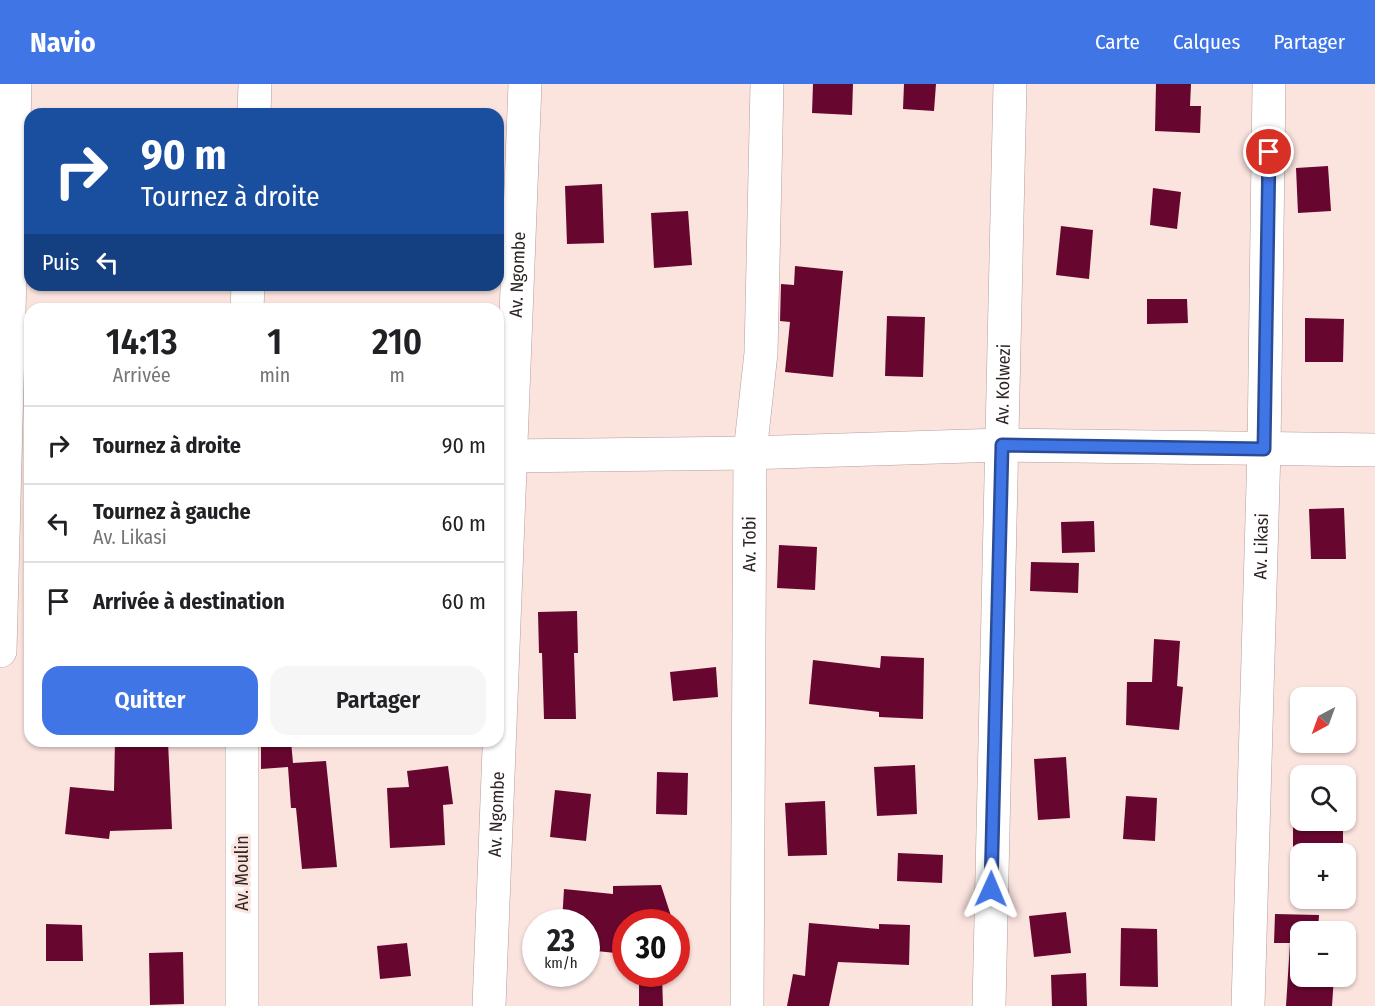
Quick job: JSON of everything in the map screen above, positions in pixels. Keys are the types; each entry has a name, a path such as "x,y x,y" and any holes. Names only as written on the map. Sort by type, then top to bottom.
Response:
{"street":[{"path":"0,651 12,430 15,84"},
{"path":"254,108 255,84"},
{"name":"Av. Ngombe","path":"504,456 525,84"},
{"name":"Av. Tobi","path":"747,1006 750,453 761,353 767,84"},
{"name":"Av. Kolwezi","path":"988,1006 1010,84"},
{"name":"Av. Likasi","path":"1248,1006 1264,449 1269,84"},
{"path":"504,456 750,453 1002,445 1375,450"},
{"name":"Av. Moulin","path":"242,747 242,1006"},
{"name":"Av. Ngombe","path":"489,1006 496,747"}],"building":[{"path":"813,84 853,84 852,115 812,113"},
{"path":"904,84 936,84 934,111 903,109"},
{"path":"1156,84 1191,84 1190,106 1201,106 1200,133 1155,131"},
{"path":"1328,166 1331,211 1298,213 1296,168"},
{"path":"602,184 604,243 567,244 565,186"},
{"path":"1153,188 1181,192 1177,229 1150,225"},
{"path":"688,211 692,265 654,268 651,213"},
{"path":"1061,226 1093,230 1089,279 1056,275"},
{"path":"795,266 843,271 833,377 785,372 790,322 780,321 781,284 794,285"},
{"path":"1147,299 1187,299 1188,323 1147,324"},
{"path":"887,316 925,317 923,377 885,376"},
{"path":"1305,318 1344,319 1343,362 1305,362"},
{"path":"1344,508 1346,559 1311,559 1309,509"},
{"path":"1094,521 1095,552 1062,553 1061,522"},
{"path":"779,545 817,547 815,590 777,588"},
{"path":"1031,562 1079,563 1078,593 1030,591"},
{"path":"577,611 578,653 574,653 576,719 544,719 538,612"},
{"path":"1154,639 1180,641 1177,686 1183,687 1179,730 1126,725 1127,682 1152,682"},
{"path":"881,656 924,658 923,719 879,717 879,712 809,704 813,660 880,668"},
{"path":"716,667 718,697 673,701 670,672"},
{"path":"115,747 168,747 172,829 110,831 109,839 65,834 70,787 114,791"},
{"path":"261,747 292,747 293,763 326,761 337,867 302,869 296,808 291,808 288,767 261,769"},
{"path":"1066,757 1070,818 1038,820 1034,759"},
{"path":"915,765 917,814 877,816 874,767"},
{"path":"448,766 453,804 443,805 445,845 390,848 387,788 409,787 407,771"},
{"path":"657,772 688,773 687,815 656,814"},
{"path":"555,790 591,794 586,841 550,837"},
{"path":"1126,796 1157,798 1155,841 1123,839"},
{"path":"825,801 827,855 788,856 785,803"},
{"path":"1293,831 1343,831 1343,843 1293,843"},
{"path":"898,853 943,855 942,883 897,881"},
{"path":"661,885 669,909 612,909 612,953 600,951 600,909 563,909 564,889 613,894 613,886"},
{"path":"1066,912 1071,953 1034,957 1029,916"},
{"path":"1275,914 1319,915 1319,921 1290,921 1290,943 1274,943"},
{"path":"809,923 879,929 879,924 910,925 909,965 838,962 829,1006 787,1006 793,974 805,976"},
{"path":"46,924 82,925 83,961 46,961"},
{"path":"1121,928 1157,929 1158,987 1120,986"},
{"path":"407,943 411,976 380,979 377,946"},
{"path":"1290,943 1290,987 1333,987 1332,1006 1286,1006"},
{"path":"183,952 184,1004 150,1005 149,953"},
{"path":"1086,973 1087,1006 1052,1006 1051,975"},
{"path":"639,987 662,987 663,1006 639,1006"}],"route":[{"path":"991,889 1002,445 1264,449 1269,152"}]}
